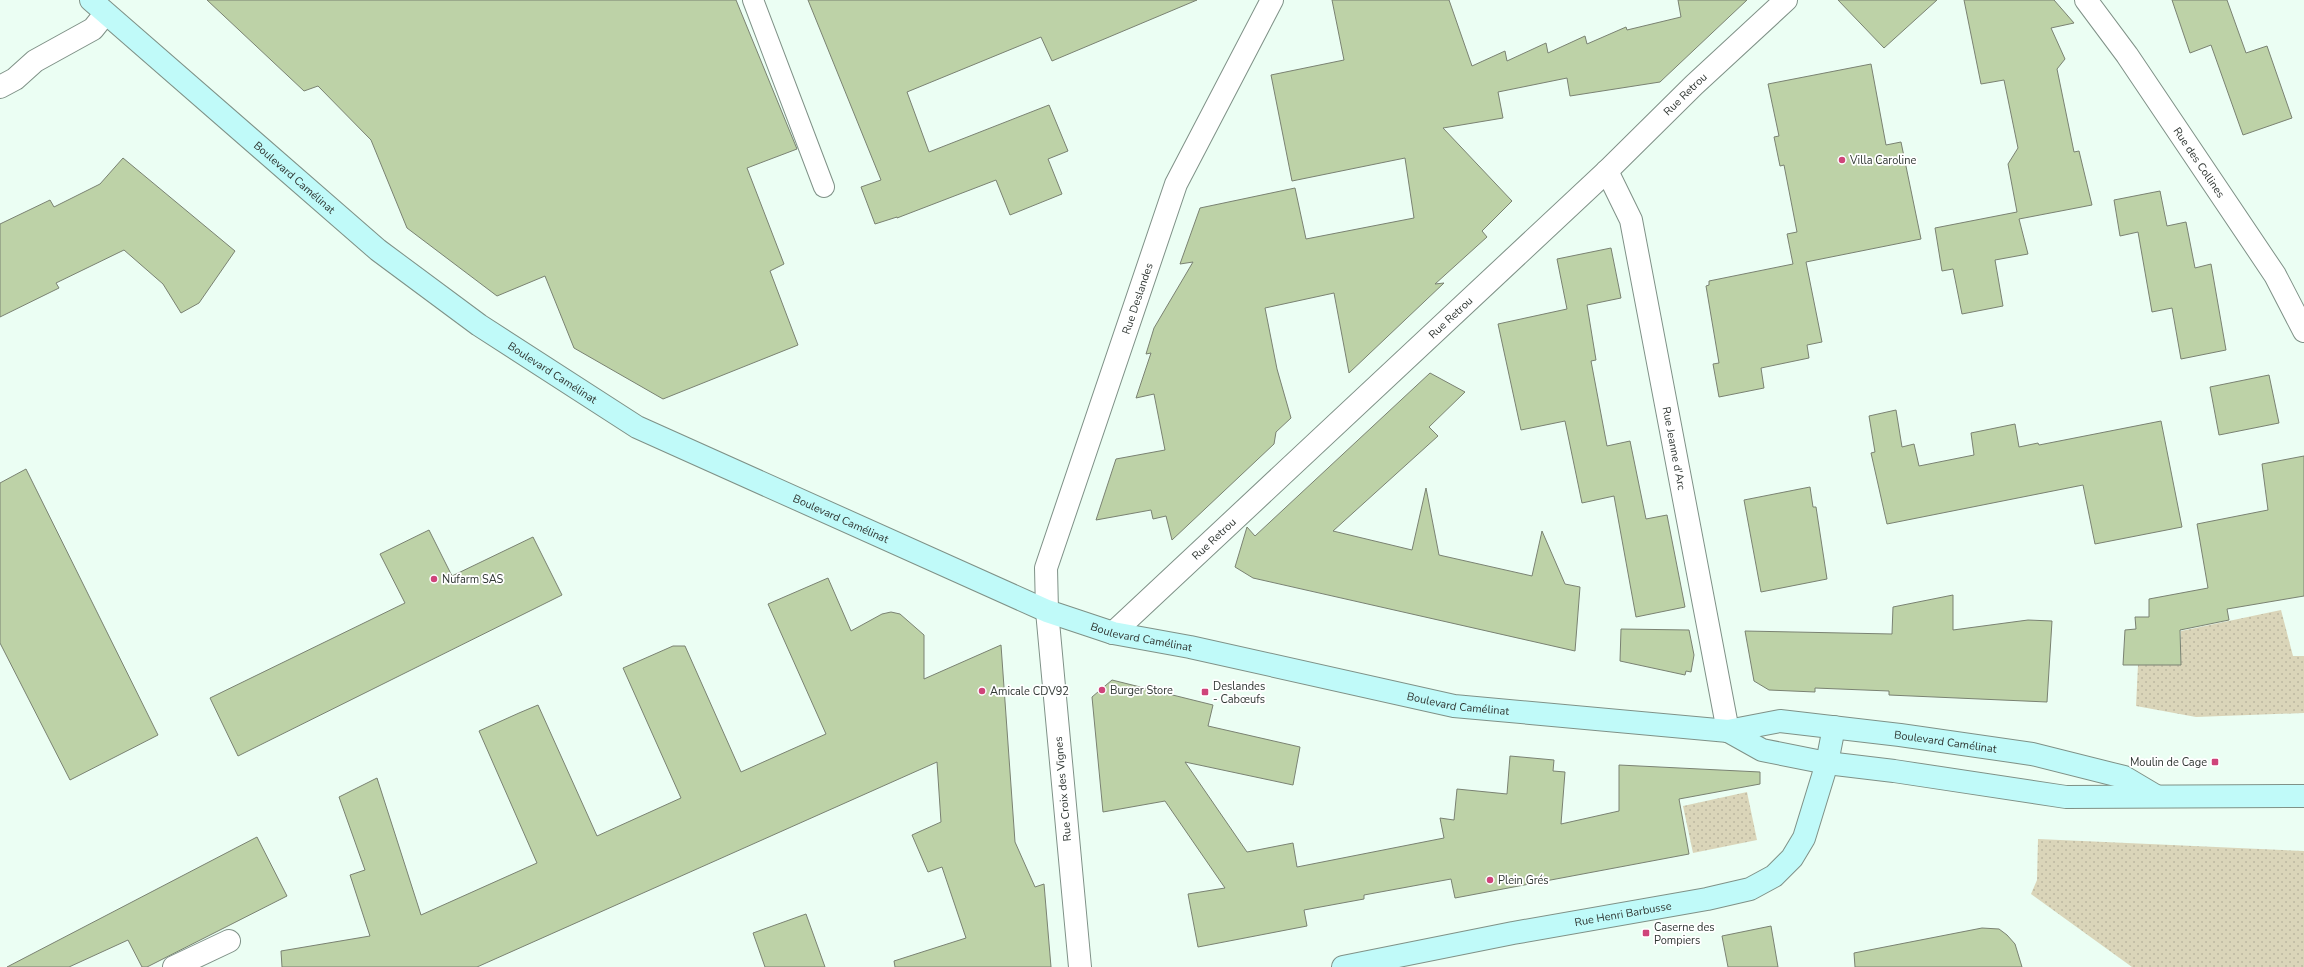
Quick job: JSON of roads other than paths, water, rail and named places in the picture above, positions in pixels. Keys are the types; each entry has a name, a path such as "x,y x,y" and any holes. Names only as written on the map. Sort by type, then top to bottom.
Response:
{"main road":[{"name":"Boulevard Camélinat","path":"98,7 378,250 479,325 637,427 1047,612 1113,633 1190,647 1454,706 1728,731 1780,721 1834,727 2032,754 2124,777 2156,796"},
{"name":"Rue Henri Barbusse","path":"1343,967 1513,933 1707,899 1750,889 1774,876 1792,858 1804,838 1826,763 1834,727"},
{"name":"Boulevard Camélinat","path":"1728,731 1762,750 1826,763 1894,771 2066,797 2304,796"}],"street":[{"name":"Rue Deslandes","path":"1047,612 1046,568 1176,184 1272,0"},
{"name":"Rue Retrou","path":"1113,633 1607,171 1694,85 1786,0"},
{"name":"Rue des Collines","path":"2086,0 2127,55 2274,275 2304,331"},
{"path":"0,87 15,80 35,61 94,29 98,7"},
{"path":"0,70 8,66 35,61"},
{"name":"Rue Jeanne d'Arc","path":"1607,171 1631,220 1728,731"},
{"name":"Rue Croix des Vignes","path":"1047,612 1080,967"},
{"path":"174,967 229,941"}],"lane":[{"path":"753,0 824,187"}],"place":[{"name":"Villa Caroline","path":"1842,160"},
{"name":"Nufarm SAS","path":"434,579"},
{"name":"Burger Store","path":"1102,690"},
{"name":"Amicale CDV92","path":"982,691"},
{"name":"Deslandes - Cabœufs","path":"1205,692"},
{"name":"Moulin de Cage","path":"2215,762"},
{"name":"Plein Grés","path":"1490,880"},
{"name":"Caserne des Pompiers","path":"1646,933"}]}
